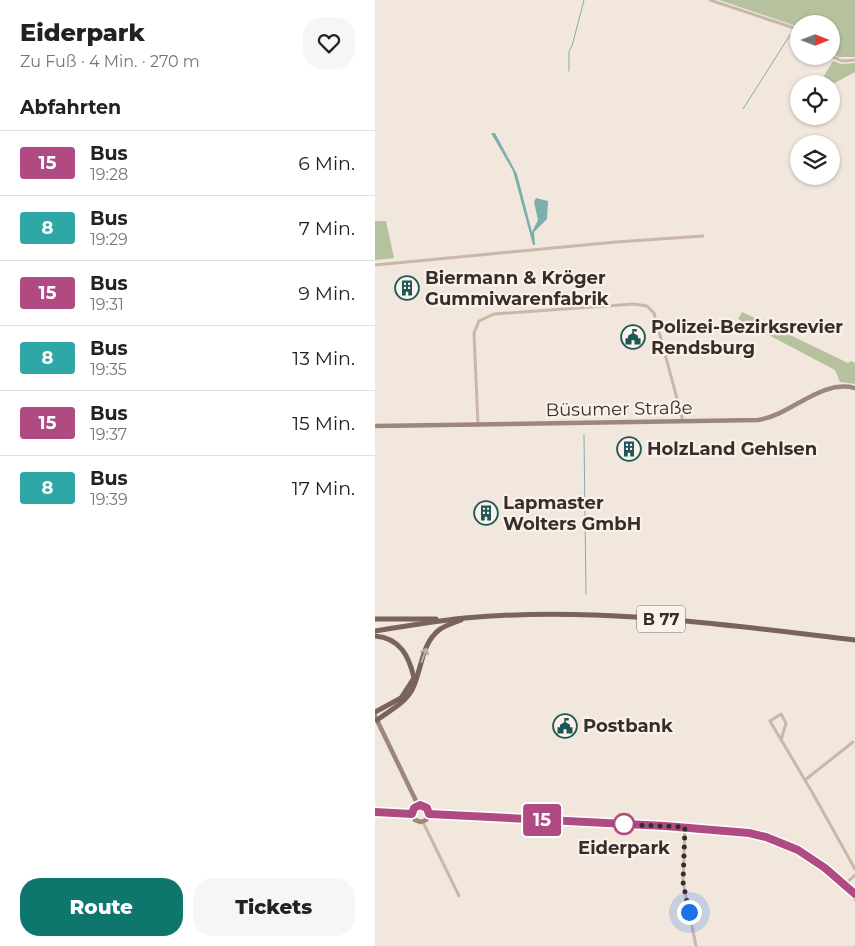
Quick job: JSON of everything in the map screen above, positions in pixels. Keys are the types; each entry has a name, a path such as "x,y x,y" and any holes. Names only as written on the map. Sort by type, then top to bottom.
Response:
{"main road":[{"name":"B 77","path":"375,632 467,618 557,614 642,618 855,640"},
{"path":"376,718 404,701 412,690 424,652 433,636 439,630 467,618"},
{"path":"375,619 457,619"},
{"path":"375,636 389,639 401,647 409,660 414,678 401,698 375,712"}],"street":[{"path":"710,0 790,27"},
{"path":"840,60 855,60"},
{"path":"375,265 616,242 703,236"},
{"path":"477,425 474,333 479,321 494,314 634,304 647,306 654,313 683,421"},
{"name":"Büsumer Straße","path":"375,426 764,419 778,414 829,388 842,386 855,388"},
{"path":"781,740 786,722 781,714 770,721 855,869"},
{"path":"376,718 418,806"},
{"path":"805,780 853,742"},
{"path":"423,822 415,820 412,814 413,809 418,806 425,806 429,814"},
{"path":"375,812 412,814"},
{"path":"423,822 428,818 429,814"},
{"path":"429,814 685,827 749,833 783,843 813,859 844,885 855,898"},
{"path":"423,822 459,896"},
{"path":"685,827 683,882 696,946"},
{"path":"844,885 855,875"},
{"path":"849,890 855,894"}],"green space":[{"path":"719,0 855,0 855,57 840,57 840,15 790,15 790,24"},
{"path":"855,63 855,72 840,80 840,75 824,75 831,65"},
{"path":"375,221 386,221 394,258 375,260"},
{"path":"742,312 848,363 851,361 855,363 855,384 840,382 835,370 738,319"}],"water":[{"path":"491,133 495,133 517,174 532,232 538,220 534,202 536,198 548,201 547,219 534,232 535,245 533,245 513,171"}],"waterway":[{"path":"569,71 569,51 584,0"},
{"path":"743,109 790,35"},
{"path":"584,435 586,594"}],"bus line":[{"name":"15","path":"375,812 412,814 414,808 420,805 427,808 429,814 665,826 749,833 766,837 798,850 825,868 855,894"}],"place":[{"name":"Biermann & Kröger Gummiwarenfabrik","path":"407,288"},
{"name":"Polizei-Bezirksrevier Rendsburg","path":"633,337"},
{"name":"HolzLand Gehlsen","path":"629,449"},
{"name":"Lapmaster Wolters GmbH","path":"486,513"},
{"name":"Postbank","path":"565,726"},
{"name":"Eiderpark","path":"624,824"}],"route":[{"path":"624,824 615,824 685,827 683,882 689,912"}]}
